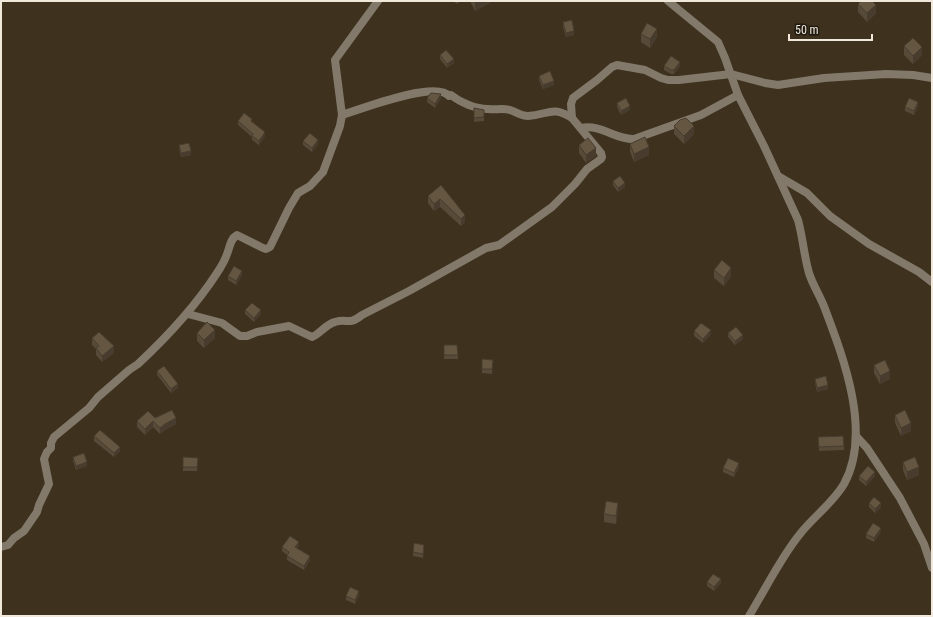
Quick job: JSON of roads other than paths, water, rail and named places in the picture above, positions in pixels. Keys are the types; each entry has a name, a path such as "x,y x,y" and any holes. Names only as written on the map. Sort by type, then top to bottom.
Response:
{"street":[{"path":"1,547 8,545 14,538 24,531 36,512 49,484 44,459 47,452 51,448 51,443 54,437 89,408 98,397 129,370 138,364 188,314 217,272 227,254 234,236 237,235 266,249 272,245 283,220 298,193 310,186 322,172 340,126 342,115 335,60 378,1"},
{"path":"668,1 718,42 738,95 764,146 798,220 810,275 826,310 845,366 851,394 856,436 851,466 844,485 836,496 799,534 749,616"},
{"path":"572,118 571,104 573,98 612,67 617,65 645,70 668,80 731,74 778,85 819,79 886,74 914,75 932,78"},
{"path":"188,314 222,323 238,335 243,336 289,326 312,337 334,322 348,322 355,320 362,315 409,292 461,261 486,248 499,245 552,207 575,184 587,169 602,157 572,118 559,111 528,116 510,110 488,110 457,100 451,95 449,96 439,90 414,93 342,115"},
{"path":"581,128 597,128 615,136 630,140 701,115 738,95"},
{"path":"778,176 807,193 830,216 869,244 920,272 932,282"},
{"path":"856,436 867,448 900,498 924,544 932,568"}]}
